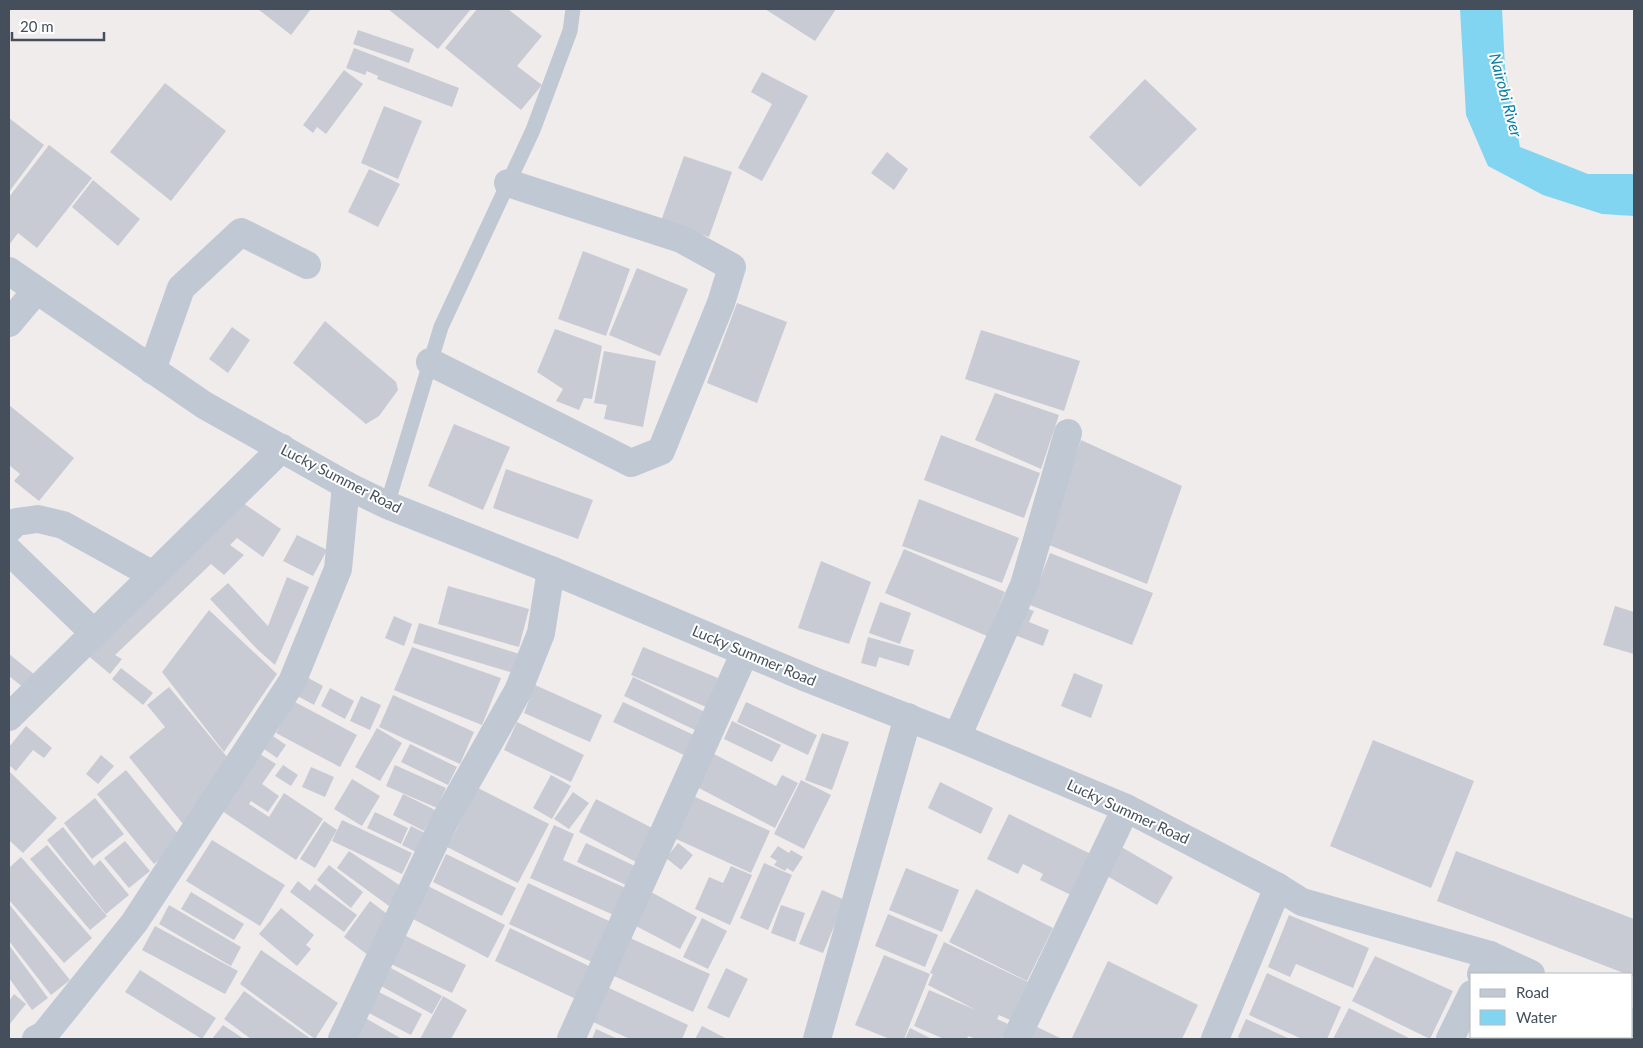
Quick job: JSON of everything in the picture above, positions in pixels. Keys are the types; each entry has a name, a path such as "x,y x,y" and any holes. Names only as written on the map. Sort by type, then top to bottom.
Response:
{"street":[{"path":"430,362 631,463 661,450 721,303 732,267 681,240 508,183"},
{"path":"152,370 181,288 241,232 307,265"},
{"name":"Lucky Summer Road","path":"9,271 204,405 346,485 387,505 551,570 745,652 957,736 1126,808 1278,887 1302,902 1486,965 1526,973"},
{"path":"9,324 36,291"},
{"path":"957,736 1024,586 1068,433"},
{"path":"9,717 282,448"},
{"path":"41,1038 134,923 292,682 338,569 346,485"},
{"path":"9,529 16,522 38,519 63,525 153,575"},
{"path":"9,551 94,633"},
{"path":"342,1039 444,822 518,691 541,633 551,570"},
{"path":"571,1039 745,652"},
{"path":"817,1039 908,717"},
{"path":"1016,1039 1126,808"},
{"path":"1216,1039 1278,887"},
{"path":"1450,1039 1470,998"}],"lane":[{"path":"387,505 441,327 533,130 570,31 573,9"}],"water":[{"name":"Nairobi River","path":"1460,9 1502,9 1505,68 1520,147 1588,174 1634,174 1634,216 1602,214 1543,195 1488,166 1466,115"}],"building":[{"path":"258,9 311,9 291,35"},
{"path":"388,9 471,9 438,49"},
{"path":"477,9 508,9 542,36 517,66 542,85 521,110 445,48"},
{"path":"765,9 836,9 815,41"},
{"path":"358,30 414,49 409,63 353,44"},
{"path":"354,48 459,88 452,107 377,79 378,76 367,71 365,75 346,68"},
{"path":"344,70 363,84 326,134 317,127 313,133 303,125"},
{"path":"762,72 808,96 762,181 738,168 772,104 751,92"},
{"path":"1145,79 1197,129 1140,187 1089,137"},
{"path":"165,83 226,131 171,201 110,152"},
{"path":"384,106 422,121 398,179 361,163"},
{"path":"9,118 44,145 9,192"},
{"path":"49,145 92,178 37,248 18,233 9,245 9,197"},
{"path":"887,152 908,169 894,190 871,173"},
{"path":"684,156 732,172 709,237 661,221"},
{"path":"369,169 400,184 378,227 348,212"},
{"path":"93,180 140,219 118,246 72,207"},
{"path":"583,251 630,269 606,336 558,319"},
{"path":"637,268 688,289 660,356 609,335"},
{"path":"737,303 787,322 757,403 707,383"},
{"path":"325,321 396,382 398,390 379,416 366,424 293,363"},
{"path":"232,327 250,340 228,373 209,359"},
{"path":"555,329 602,346 592,399 584,398 579,410 556,401 563,389 537,372"},
{"path":"981,330 1080,361 1064,411 965,379"},
{"path":"604,351 656,361 643,427 604,419 607,405 594,403"},
{"path":"995,393 1059,415 1041,469 975,440"},
{"path":"9,405 74,458 39,501 14,481 20,474 9,465"},
{"path":"454,424 510,447 483,510 428,486"},
{"path":"941,435 1040,473 1024,518 924,480"},
{"path":"1081,440 1182,486 1147,584 1044,543"},
{"path":"506,469 593,500 578,539 493,508"},
{"path":"919,499 1019,538 1002,583 902,546"},
{"path":"243,503 281,529 263,557 237,538 230,545 244,555 224,575 211,564 115,655 122,659 110,674 86,654"},
{"path":"297,535 327,550 313,576 283,561"},
{"path":"904,549 1005,592 987,636 885,593"},
{"path":"1050,553 1153,593 1132,645 1030,605"},
{"path":"821,561 871,582 849,644 798,628"},
{"path":"287,577 309,587 275,665 258,650 210,599 228,583 268,626"},
{"path":"448,586 529,609 519,647 438,624"},
{"path":"880,602 911,613 900,644 869,633"},
{"path":"1615,606 1634,612 1634,654 1603,645"},
{"path":"1026,608 1034,611 1029,622 1049,630 1043,646 1015,635"},
{"path":"209,610 277,674 224,752 162,672"},
{"path":"394,616 412,624 404,646 385,638"},
{"path":"419,623 523,655 517,674 413,643"},
{"path":"868,637 914,650 909,666 879,657 876,667 861,663"},
{"path":"412,647 501,678 482,725 394,690"},
{"path":"643,647 718,678 706,707 631,675"},
{"path":"9,654 35,675 24,688 9,676"},
{"path":"121,668 153,693 143,705 112,679"},
{"path":"1074,673 1103,685 1091,718 1061,706"},
{"path":"301,674 323,686 314,705 292,693"},
{"path":"633,677 709,714 697,731 624,696"},
{"path":"535,685 602,715 590,742 524,713"},
{"path":"169,687 228,758 187,829 129,757 165,727 147,705"},
{"path":"330,688 354,701 345,719 321,706"},
{"path":"393,695 474,732 460,764 379,727"},
{"path":"361,696 381,705 370,730 350,721"},
{"path":"293,701 357,735 340,767 276,733"},
{"path":"623,702 696,736 686,756 613,722"},
{"path":"746,702 817,735 808,755 737,722"},
{"path":"732,721 781,745 772,762 724,739"},
{"path":"517,722 584,755 571,782 504,750"},
{"path":"26,726 52,748 44,758 33,750 16,771 9,765 9,747"},
{"path":"377,728 402,743 380,781 355,767"},
{"path":"822,733 849,742 832,790 805,780"},
{"path":"273,736 286,745 277,758 264,749"},
{"path":"1373,740 1474,781 1431,888 1330,846"},
{"path":"410,744 457,767 448,785 401,762"},
{"path":"260,754 276,764 262,784 279,796 268,812 251,801 249,804 269,817 284,793 323,819 296,860 222,811"},
{"path":"714,754 776,786 782,775 798,783 775,828 697,787"},
{"path":"101,755 114,766 98,784 86,774"},
{"path":"283,765 298,775 291,786 275,776"},
{"path":"395,765 446,788 437,808 386,786"},
{"path":"311,767 334,777 325,797 302,787"},
{"path":"126,770 183,840 154,864 97,794"},
{"path":"9,771 57,818 23,853 9,840"},
{"path":"551,775 571,786 552,819 533,808"},
{"path":"352,779 380,796 362,826 334,809"},
{"path":"801,780 831,795 804,849 774,834"},
{"path":"940,782 993,808 981,834 928,808"},
{"path":"478,788 549,824 518,883 447,847"},
{"path":"573,792 589,803 569,829 554,819"},
{"path":"403,794 435,810 424,831 393,815"},
{"path":"693,796 770,831 751,873 674,838"},
{"path":"95,798 124,834 92,859 64,823"},
{"path":"596,799 654,829 636,862 579,832"},
{"path":"375,812 408,828 401,844 367,828"},
{"path":"1009,814 1093,855 1073,896 1040,880 1043,874 1023,864 1018,874 987,859"},
{"path":"342,820 412,853 402,874 332,841"},
{"path":"324,821 337,830 315,868 300,859"},
{"path":"554,825 574,834 563,860 628,889 616,916 530,878"},
{"path":"411,826 427,834 418,853 402,845"},
{"path":"63,827 94,866 100,860 129,895 106,914 47,840"},
{"path":"212,840 285,885 260,926 186,881"},
{"path":"125,841 150,871 129,888 104,858"},
{"path":"586,843 637,867 628,886 577,862"},
{"path":"678,843 693,855 681,870 666,858"},
{"path":"47,845 107,916 90,930 30,859"},
{"path":"1118,845 1173,877 1157,905 1102,873"},
{"path":"778,846 789,853 791,850 803,857 793,872 787,868 785,871 774,865 777,861 770,857"},
{"path":"349,851 402,887 389,906 337,868"},
{"path":"1456,851 1634,919 1634,977 1633,973 1624,973 1437,901"},
{"path":"446,854 516,888 502,916 433,882"},
{"path":"21,857 92,938 64,963 9,900 9,868"},
{"path":"764,863 792,875 768,930 740,918"},
{"path":"329,865 363,892 351,908 317,880"},
{"path":"731,866 752,875 730,925 695,909 709,877 723,883"},
{"path":"906,868 959,890 942,932 889,910"},
{"path":"298,881 310,891 315,884 357,915 344,932 290,892"},
{"path":"528,883 611,922 592,962 509,924"},
{"path":"428,886 505,925 488,958 411,918"},
{"path":"976,889 1053,928 1027,981 949,942"},
{"path":"822,890 845,900 823,953 799,944"},
{"path":"191,892 244,924 234,940 181,909"},
{"path":"651,892 697,917 680,949 634,925"},
{"path":"370,901 395,920 368,955 344,937"},
{"path":"9,904 70,980 51,995 9,941"},
{"path":"169,905 241,947 231,966 159,924"},
{"path":"781,905 805,913 795,942 771,933"},
{"path":"281,908 314,935 306,945 311,949 297,966 259,934"},
{"path":"888,914 938,935 925,967 875,946"},
{"path":"1289,915 1369,948 1353,988 1296,964 1290,977 1268,967"},
{"path":"702,918 727,931 708,969 683,957"},
{"path":"155,926 238,971 225,994 142,950"},
{"path":"510,928 593,968 578,1000 495,961"},
{"path":"404,935 466,965 452,993 391,964"},
{"path":"630,938 710,974 693,1012 614,976"},
{"path":"944,942 1028,982 1010,1020 999,1015 997,1019 1008,1024 1001,1039 976,1039 968,1036 967,1039 944,1039 914,1026 929,990 976,1010 928,985 933,974 930,973"},
{"path":"9,945 48,998 32,1010 9,978"},
{"path":"261,950 338,1003 315,1039 240,984"},
{"path":"884,955 930,974 904,1039 890,1039 855,1025"},
{"path":"1375,956 1453,991 1430,1039 1352,1001"},
{"path":"1108,961 1198,1005 1182,1039 1072,1038"},
{"path":"391,968 442,996 432,1014 381,986"},
{"path":"726,968 748,979 729,1018 707,1008"},
{"path":"140,970 216,1018 202,1039 125,992"},
{"path":"1267,973 1341,1007 1327,1039 1302,1039 1249,1015"},
{"path":"609,988 688,1025 682,1039 630,1039 593,1022"},
{"path":"373,989 422,1014 411,1035 363,1010"},
{"path":"244,991 311,1039 251,1039 224,1019"},
{"path":"14,994 26,1004 9,1025 9,1001"},
{"path":"443,996 467,1010 451,1039 420,1039"},
{"path":"1349,1008 1411,1039 1333,1039"},
{"path":"360,1015 402,1039 346,1039"},
{"path":"1246,1019 1290,1039 1242,1039 1238,1037"},
{"path":"1031,1024 1062,1039 1024,1039"},
{"path":"223,1025 244,1039 212,1039"},
{"path":"702,1026 727,1039 695,1039"},
{"path":"910,1028 932,1039 905,1039"},
{"path":"596,1029 618,1039 592,1039"},
{"path":"1482,1038 1574,1038 1573,1039"}]}
